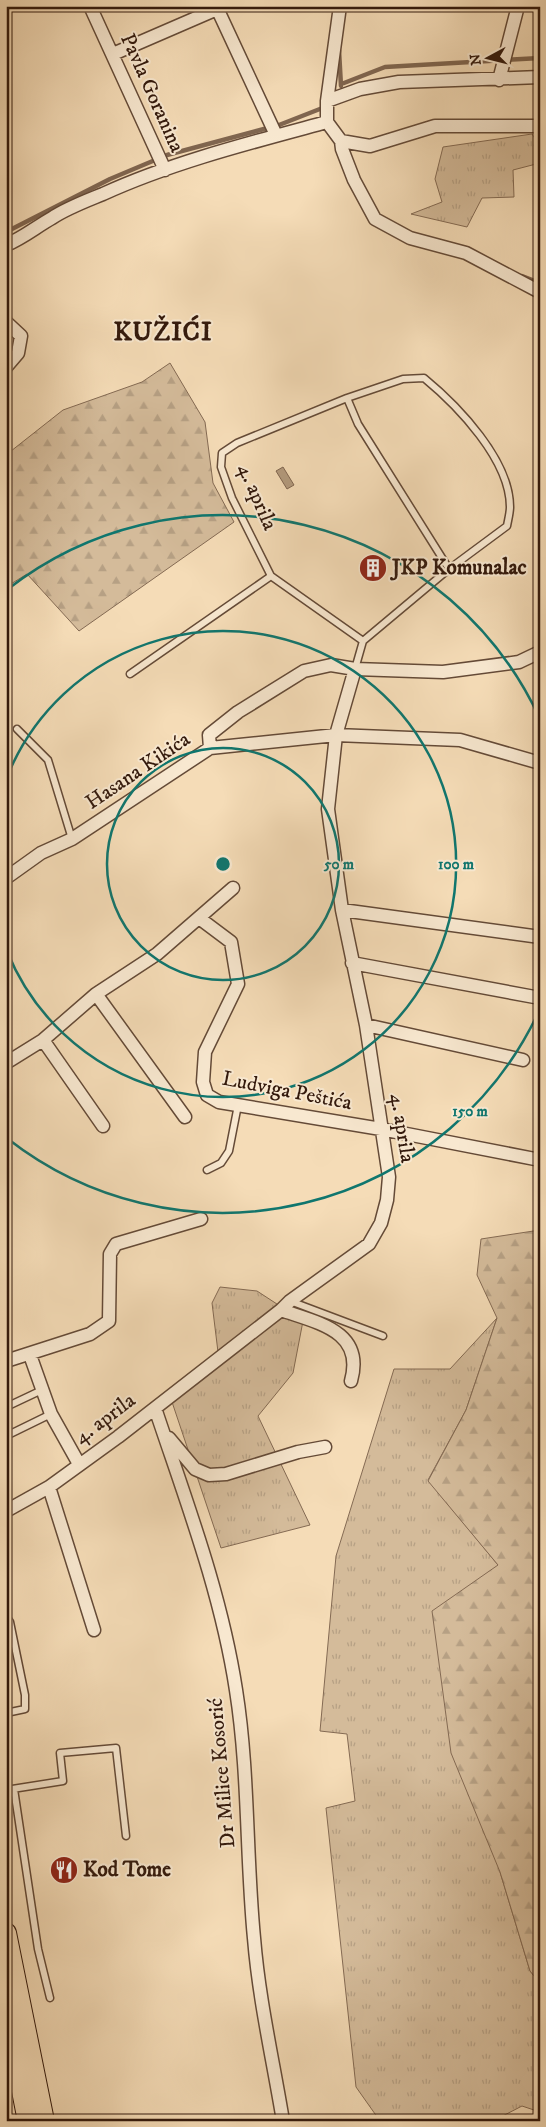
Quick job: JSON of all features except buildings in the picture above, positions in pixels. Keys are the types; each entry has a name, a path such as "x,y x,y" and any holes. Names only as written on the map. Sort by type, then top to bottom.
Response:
{"main road":[{"path":"6,1933 44,2121"},
{"path":"6,2010 28,2121"}],"street":[{"name":"Pavla Goranina","path":"90,6 165,170"},
{"path":"340,6 327,101 327,122 341,141 342,149 354,180 375,219 410,238 466,254 540,292"},
{"path":"499,80 518,6"},
{"path":"113,54 217,8 276,135"},
{"path":"327,101 360,89 399,82 499,80 540,77"},
{"name":"Pavla Goranina","path":"6,245 17,241 53,217 105,193 165,170 276,135 327,122"},
{"path":"341,141 370,146 435,126 540,126"},
{"path":"6,322 21,336 18,353 6,367"},
{"path":"210,748 209,735 238,712 304,671 331,665 355,669 443,672 519,662 540,652"},
{"name":"4. aprila","path":"6,1511 49,1487 118,1437 369,1244 381,1222 387,1200 389,1177 366,1026 342,910 328,809 336,734 355,669"},
{"path":"336,734 460,740 540,763"},
{"name":"Hasana Kikića","path":"6,878 41,853 72,839 210,748 336,734"},
{"path":"6,1063 43,1040 96,994 157,954 233,888"},
{"path":"342,910 540,937"},
{"name":"Ludviga Peštića","path":"200,918 231,942 238,984 205,1052 203,1082 207,1095 219,1102 382,1129 540,1160"},
{"path":"352,962 540,998"},
{"path":"96,994 185,1117"},
{"path":"366,1026 523,1060"},
{"path":"43,1040 103,1126"},
{"path":"6,1361 30,1355 90,1334 109,1321 110,1254 116,1244 201,1219"},
{"path":"286,1306 343,1336 354,1356 355,1368 351,1381"},
{"path":"30,1355 50,1414 79,1464"},
{"name":"Dr Milice Kosorić","path":"155,1408 218,1599 236,1691 242,1747 254,1938 260,1991 283,2121"},
{"name":"Dr Milice Kosorić","path":"162,1430 194,1469 209,1475 226,1474 298,1452 326,1448"},
{"path":"49,1487 94,1630"}],"lane":[{"path":"363,641 449,569 506,526 510,508 507,486 486,441 448,397 424,378 403,379 347,398 358,424 449,569"},
{"name":"4. aprila","path":"347,398 237,443 222,453 221,467 232,498 271,576 363,641 355,669"},
{"path":"130,674 271,576"},
{"path":"17,729 48,760 72,839"},
{"path":"207,1170 221,1163 229,1151 238,1104"},
{"path":"286,1306 384,1336"},
{"path":"6,1407 42,1390"},
{"path":"6,1436 50,1414"},
{"path":"6,1616 10,1622 25,1695 25,1709 6,1713"},
{"path":"6,1790 63,1781 60,1753 116,1748 126,1836"},
{"path":"14,1789 38,1949 50,1998"}],"green space":[{"path":"532,134 540,146 540,163 513,170 514,197 482,198 467,227 411,214 442,202 435,179 443,147"},
{"path":"170,363 205,422 213,483 234,522 79,631 27,574 6,587 6,455 63,410 142,382"},
{"path":"540,1230 540,1983 530,1971 500,1872 451,1753 432,1611 498,1565 428,1481 466,1410 497,1318 477,1275 481,1239"},
{"path":"220,1287 257,1291 303,1321 293,1373 258,1416 310,1525 221,1548 170,1396 218,1352 212,1303"},
{"path":"497,1318 466,1410 428,1480 498,1565 500,1872 530,1971 540,1983 540,2112 522,2106 493,2121 380,2121 356,2087 326,1808 355,1801 347,1734 320,1731 336,1556 394,1369 450,1369"}],"shaded area":[{"path":"283,467 294,485 287,489 276,471"}],"waterway":[{"path":"339,50 341,86"},
{"path":"344,83 385,67 540,58"},
{"path":"6,232 110,179 167,155 279,125 325,107"},
{"path":"522,276 540,283"}],"place":[{"name":"JKP Komunalac","path":"373,568"},
{"name":"Kod Tome","path":"64,1870"}],"district":[{"name":"KUŽIĆI","path":"163,332"}]}
